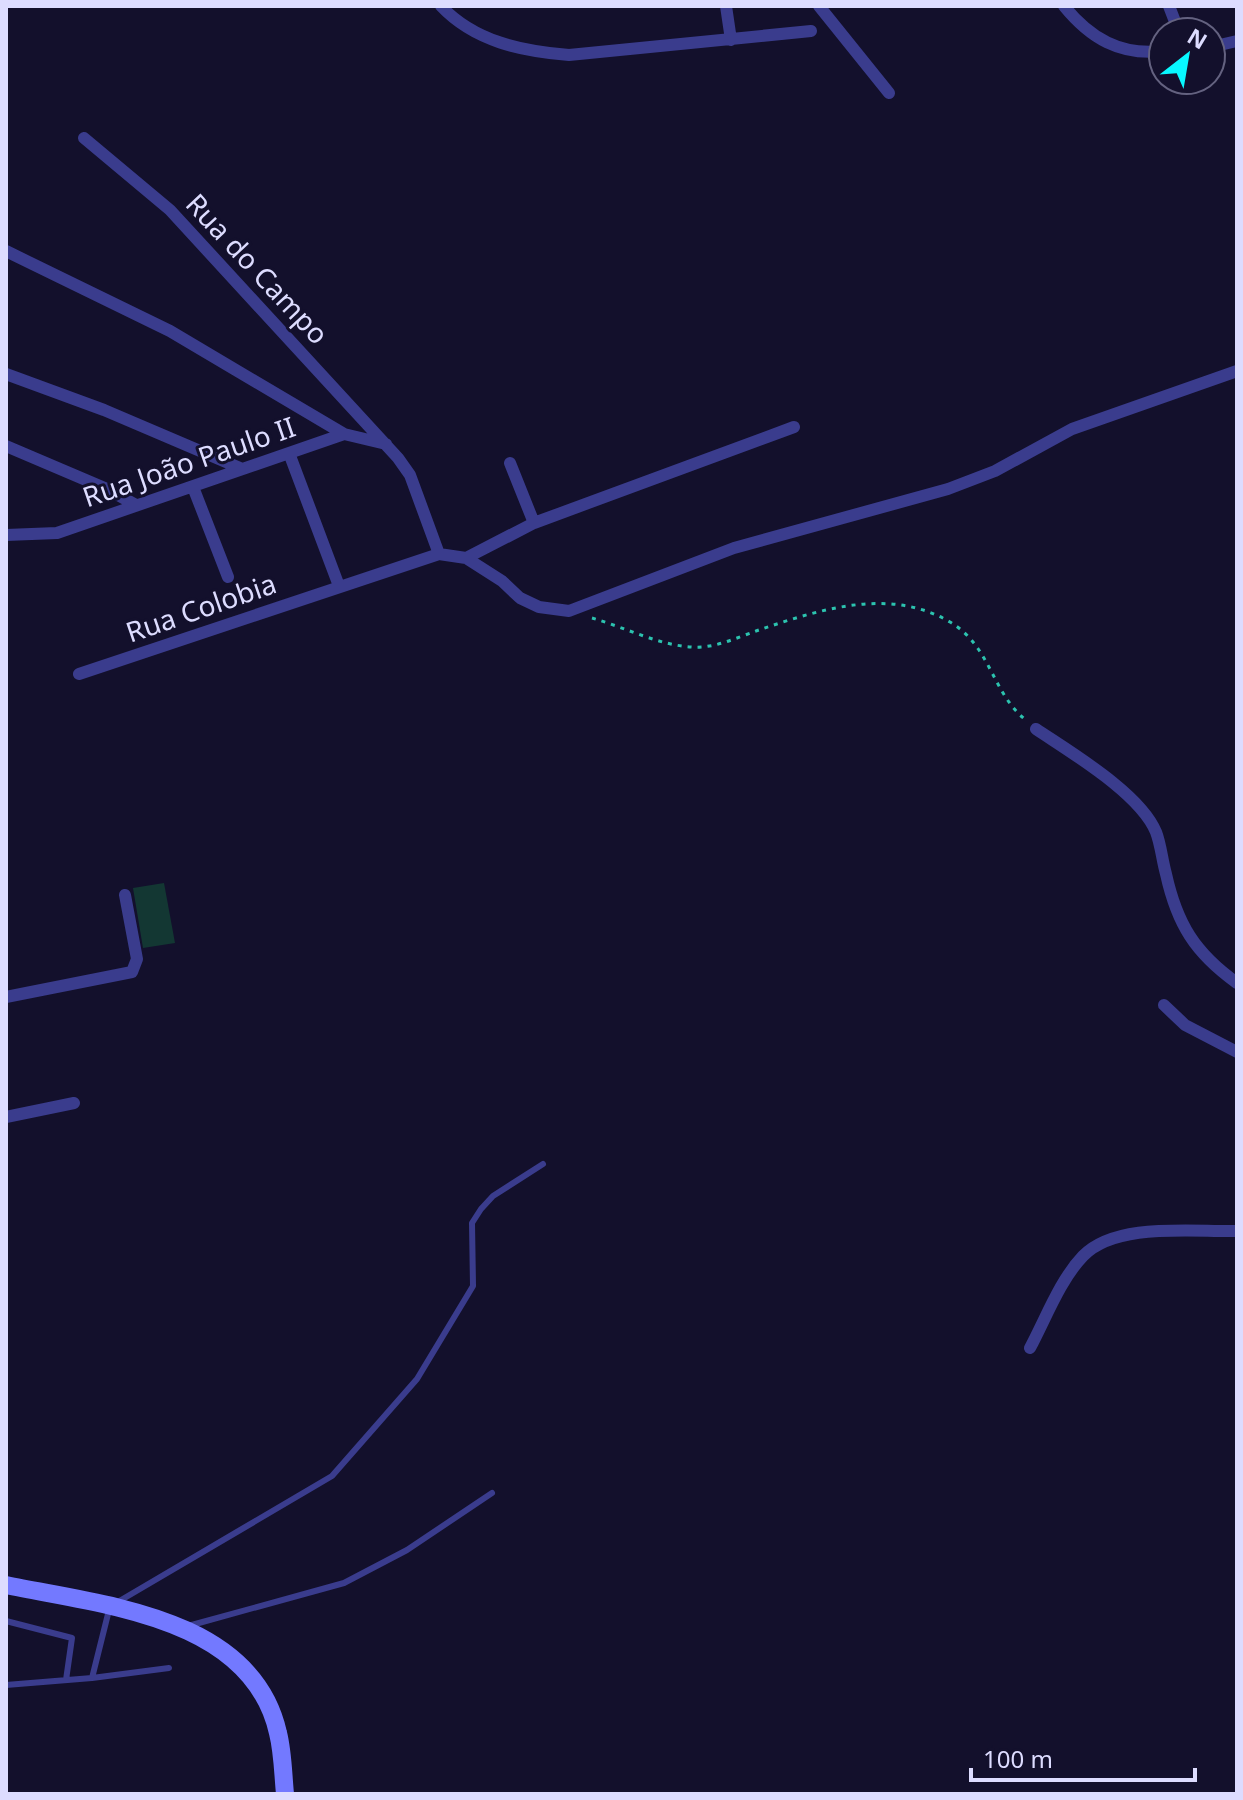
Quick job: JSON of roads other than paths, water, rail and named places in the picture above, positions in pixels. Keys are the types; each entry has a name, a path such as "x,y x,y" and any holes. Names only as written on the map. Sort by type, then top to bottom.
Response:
{"main road":[{"path":"6,1585 155,1616 184,1627 234,1661 263,1695 278,1732 285,1794"}],"street":[{"path":"441,6 475,32 531,52 569,55 811,31"},
{"path":"726,6 731,40"},
{"path":"819,6 889,93"},
{"path":"1064,6 1081,26 1104,43 1132,51 1147,51"},
{"name":"Rua do Campo","path":"84,138 170,210 386,444 410,475 439,554"},
{"path":"6,251 170,331 344,434 386,444"},
{"path":"439,554 466,558 502,581 520,598 539,607 569,611 734,548 948,489 995,471 1072,429 1237,371"},
{"path":"6,374 240,468"},
{"path":"466,558 534,523 794,427"},
{"name":"Rua João Paulo II","path":"6,535 57,533 344,434"},
{"path":"6,446 107,489 136,505"},
{"path":"289,453 339,586"},
{"path":"510,463 534,523"},
{"path":"193,487 228,577"},
{"name":"Rua Colobia","path":"79,674 439,554"},
{"path":"1036,729 1095,770 1143,813 1156,831 1175,909 1185,932 1237,983"},
{"path":"6,997 132,972 137,959 125,895"},
{"path":"1164,1005 1185,1025 1237,1052"},
{"path":"6,1117 74,1103"},
{"path":"1030,1348 1072,1270 1102,1240 1127,1234 1237,1231"}],"lane":[{"path":"92,1678 109,1607 340,1467 417,1379 473,1286 472,1223 481,1209 493,1196 543,1164"},
{"path":"184,1627 214,1616 344,1583 382,1565 492,1493"},
{"path":"6,1621 72,1638 66,1680"},
{"path":"6,1685 169,1668"}]}
